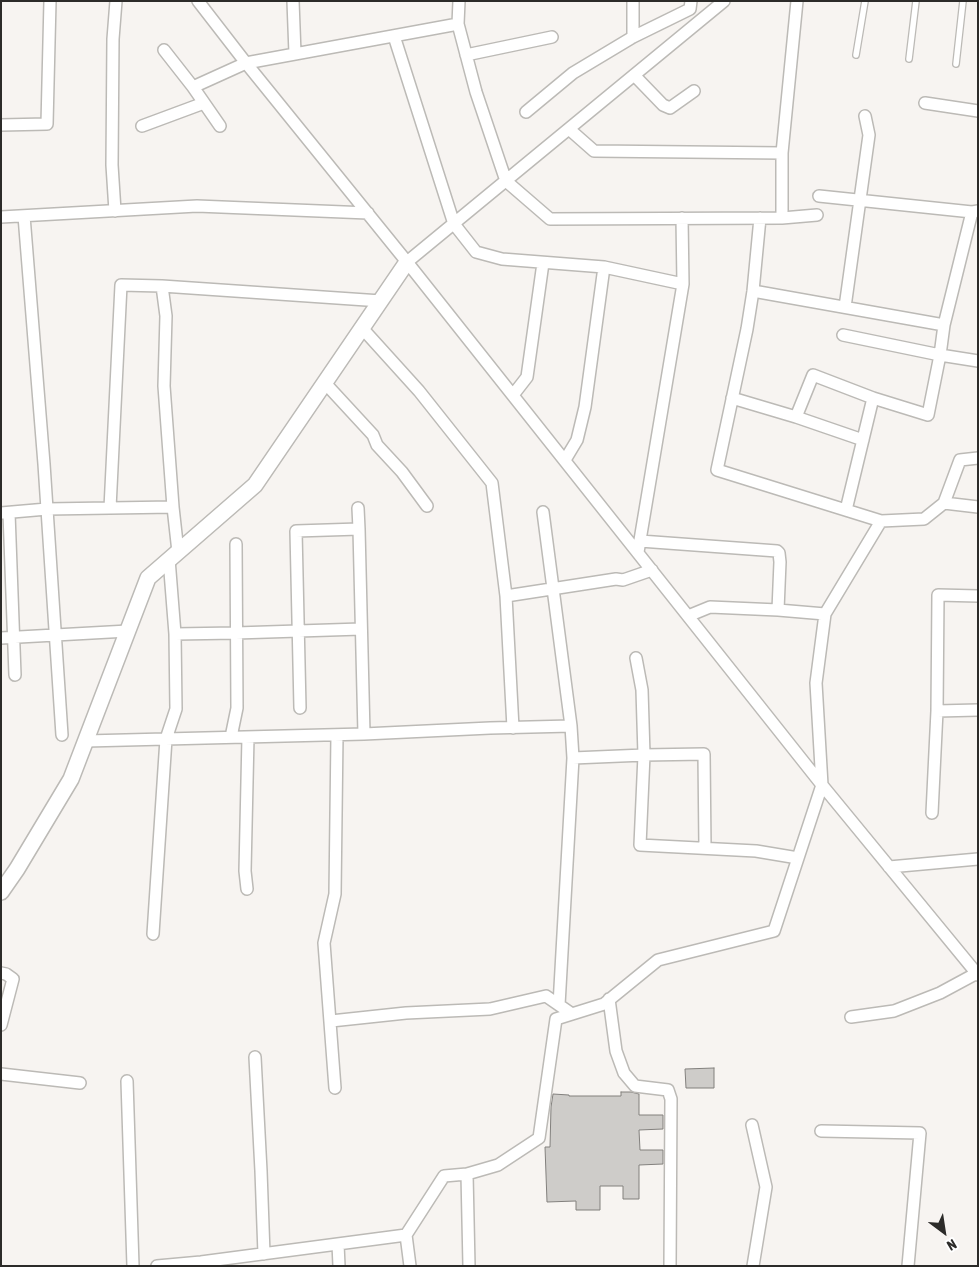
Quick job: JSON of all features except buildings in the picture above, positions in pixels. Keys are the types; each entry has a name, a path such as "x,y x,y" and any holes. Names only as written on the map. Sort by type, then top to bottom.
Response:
{"street":[{"path":"1,124 47,124 50,1"},
{"path":"114,211 112,165 113,40 116,1"},
{"path":"198,1 822,785 977,974 940,993 894,1011 851,1017"},
{"path":"292,1 294,54"},
{"path":"459,1 458,24 466,56 506,181 550,219 782,218 817,215"},
{"path":"633,1 633,37"},
{"path":"526,112 573,73 633,37 690,9 690,1"},
{"path":"1,892 71,779 148,578 256,484 407,262 724,1"},
{"path":"782,218 782,153 797,1"},
{"path":"193,87 246,63 458,24"},
{"path":"394,36 454,224 476,252 502,259 604,268 683,284"},
{"path":"466,56 552,37"},
{"path":"164,50 220,126"},
{"path":"634,75 662,106 670,108 694,91"},
{"path":"142,126 204,103"},
{"path":"925,104 978,111"},
{"path":"845,308 869,135 865,116"},
{"path":"569,129 594,151 782,153"},
{"path":"796,417 813,375 873,398 928,415 944,325 975,211 819,196"},
{"path":"1,217 197,206 368,213"},
{"path":"24,216 62,735"},
{"path":"638,552 683,284 682,218"},
{"path":"760,218 753,291 747,329 717,470 881,521 924,519 944,503 960,460 975,458"},
{"path":"513,395 527,377 543,263"},
{"path":"565,460 578,440 585,407 604,268"},
{"path":"110,508 121,285 162,286 380,301"},
{"path":"153,934 166,739 176,709 173,507 164,386 166,316 162,286"},
{"path":"753,291 944,325"},
{"path":"362,328 419,391 492,483 506,596 513,728"},
{"path":"843,334 940,355 978,361"},
{"path":"325,382 373,435 377,445 402,472 426,506"},
{"path":"732,398 796,417 862,440"},
{"path":"846,510 873,398"},
{"path":"944,503 978,508"},
{"path":"15,675 5,513 173,507"},
{"path":"358,508 364,734"},
{"path":"543,512 571,726 573,758 559,1005"},
{"path":"410,1266 406,1235 444,1176 467,1174 498,1165 539,1138 556,1019 604,1004 658,960 774,931 822,785 816,683 825,614 881,521"},
{"path":"300,708 296,531 359,529"},
{"path":"640,540 777,551 780,562 778,610"},
{"path":"231,738 237,708 236,544"},
{"path":"506,596 616,579 623,580 652,570"},
{"path":"932,813 937,711 938,595 978,596"},
{"path":"688,616 710,607 825,614"},
{"path":"175,634 361,628"},
{"path":"1,638 128,631"},
{"path":"636,658 642,690 644,755 640,845 756,851 798,858"},
{"path":"937,711 978,710"},
{"path":"86,741 338,735 571,726"},
{"path":"335,1088 324,943 335,894 338,735"},
{"path":"247,889 245,871 248,737"},
{"path":"573,758 704,754 705,848"},
{"path":"889,867 978,859"},
{"path":"1,973 13,979 1,1025"},
{"path":"331,1021 406,1013 490,1008 546,996 572,1014"},
{"path":"609,999 616,1051 624,1072 634,1086 668,1090 671,1099 670,1266"},
{"path":"255,1057 264,1254"},
{"path":"1,1074 80,1083"},
{"path":"127,1081 133,1266"},
{"path":"752,1125 766,1188 753,1266"},
{"path":"821,1131 920,1133 908,1266"},
{"path":"467,1174 469,1266"},
{"path":"156,1266 201,1264 406,1235"},
{"path":"338,1244 339,1266"}],"lane":[{"path":"856,55 865,1"},
{"path":"909,59 916,1"},
{"path":"956,64 963,1"}]}
